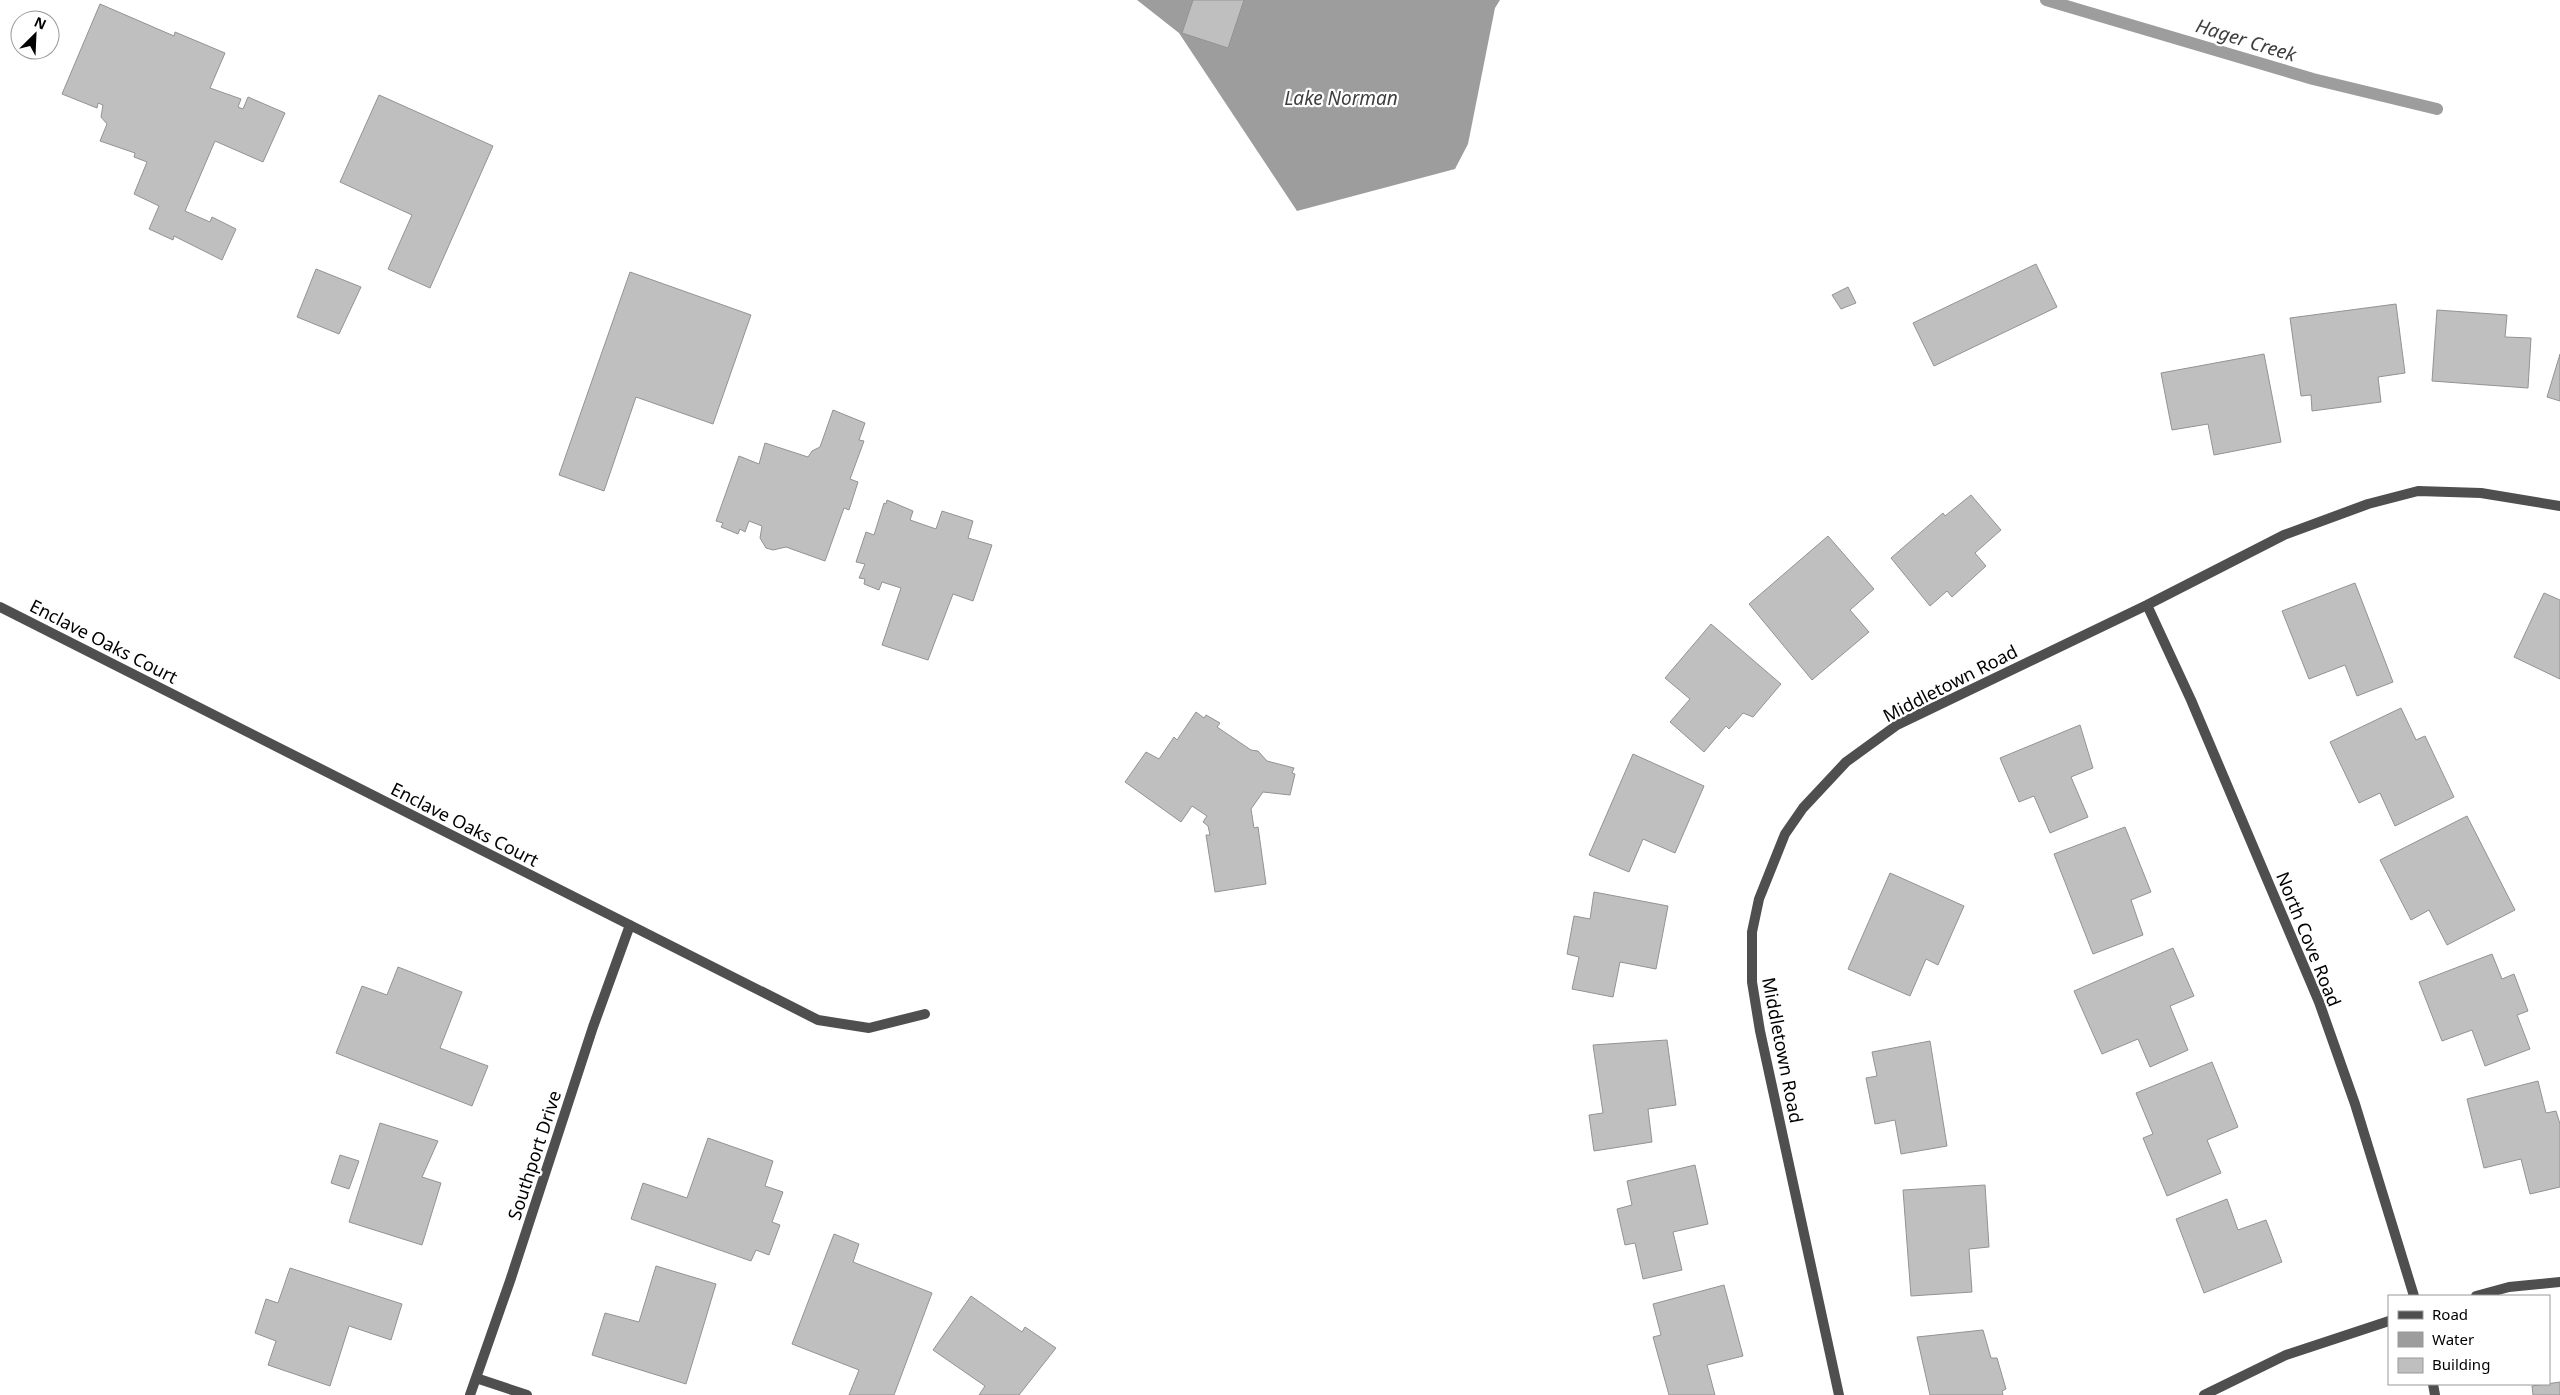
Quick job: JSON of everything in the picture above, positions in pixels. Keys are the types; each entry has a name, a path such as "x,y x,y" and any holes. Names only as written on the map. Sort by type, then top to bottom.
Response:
{"street":[{"name":"Middletown Road","path":"1840,1395 1758,1021 1752,982 1752,932 1759,899 1785,834 1803,808 1846,762 1897,726 2284,535 2368,504 2418,491 2481,493 2560,506"},
{"name":"North Cove Road","path":"2147,604 2192,700 2319,1002 2355,1104 2414,1295"},
{"name":"Enclave Oaks Court","path":"0,606 818,1020 868,1028 925,1014"},
{"name":"Southport Drive","path":"470,1395 593,1027 630,925"},
{"path":"2480,1295 2509,1287 2560,1282"},
{"path":"2204,1395 2286,1355 2388,1321"},
{"path":"476,1378 527,1395"}],"water":[{"name":"Lake Norman","path":"1137,0 1500,0 1495,8 1468,144 1455,169 1297,211 1179,33"}],"building":[{"path":"1193,0 1244,0 1228,48 1182,33"},
{"path":"100,4 174,36 175,32 225,53 210,88 241,99 238,107 243,109 248,97 285,113 263,162 215,141 185,211 210,222 212,217 236,229 222,260 174,236 173,240 149,229 159,206 134,194 147,162 134,157 135,153 100,141 107,124 101,117 103,105 98,103 97,108 62,94"},
{"path":"379,95 493,146 430,288 388,269 412,215 340,182"},
{"path":"2036,264 2057,307 1934,366 1913,323"},
{"path":"316,269 361,287 339,334 297,317"},
{"path":"630,272 751,315 713,424 636,397 604,491 559,475"},
{"path":"1848,287 1856,303 1841,309 1832,295"},
{"path":"2396,304 2405,373 2378,377 2381,402 2312,411 2311,395 2301,396 2290,318"},
{"path":"2437,310 2507,315 2505,337 2531,338 2528,388 2432,381"},
{"path":"2264,354 2281,442 2214,455 2208,424 2172,430 2161,373"},
{"path":"2560,354 2560,401 2547,397"},
{"path":"833,410 865,423 859,440 864,441 850,479 858,482 849,510 844,508 825,561 786,547 773,550 766,548 760,538 762,526 749,521 745,532 740,529 738,534 721,527 723,523 716,521 739,456 759,464 765,443 808,457 812,451 820,447"},
{"path":"1971,495 2001,530 1975,553 1986,566 1952,597 1947,591 1930,606 1891,558 1943,513 1945,516"},
{"path":"887,500 913,511 910,520 936,529 942,511 973,521 968,538 992,545 973,601 953,594 928,660 882,645 901,588 882,582 879,590 864,584 865,579 859,578 865,564 856,562 866,532 874,535 884,503 886,504"},
{"path":"1828,536 1874,589 1850,610 1869,632 1812,680 1749,604"},
{"path":"2355,583 2393,682 2357,696 2345,665 2309,679 2282,611"},
{"path":"2544,593 2560,600 2560,679 2514,657"},
{"path":"1711,624 1781,684 1753,717 1743,713 1729,729 1726,726 1704,752 1670,722 1690,699 1665,678"},
{"path":"2401,708 2416,740 2425,736 2454,797 2395,826 2380,793 2359,803 2330,742"},
{"path":"1196,712 1204,718 1206,715 1220,723 1217,727 1251,750 1258,751 1267,761 1294,768 1292,773 1295,774 1290,795 1263,792 1251,809 1254,828 1258,827 1266,884 1215,892 1206,835 1210,835 1208,826 1203,822 1207,816 1192,806 1181,822 1125,782 1146,752 1159,759 1174,737 1177,740"},
{"path":"2080,725 2093,768 2071,777 2088,817 2050,833 2034,796 2019,802 2000,758"},
{"path":"1633,754 1704,786 1675,853 1643,839 1629,872 1589,855"},
{"path":"2467,816 2515,910 2447,945 2429,910 2411,920 2380,860"},
{"path":"2125,827 2151,892 2131,900 2143,935 2093,954 2054,854"},
{"path":"1890,873 1964,906 1938,965 1926,959 1910,996 1848,969"},
{"path":"1594,892 1668,906 1656,969 1620,962 1613,997 1572,989 1579,957 1567,954 1574,916 1590,919"},
{"path":"2173,948 2194,996 2170,1006 2188,1050 2150,1067 2138,1039 2102,1054 2074,991"},
{"path":"2492,954 2502,979 2514,974 2528,1011 2517,1015 2530,1049 2485,1066 2472,1030 2442,1041 2419,982"},
{"path":"398,967 462,992 440,1048 488,1066 472,1106 336,1053 362,986 387,995"},
{"path":"1667,1040 1676,1105 1648,1109 1652,1142 1594,1151 1589,1115 1603,1113 1593,1045"},
{"path":"1930,1041 1947,1146 1901,1154 1895,1120 1875,1124 1866,1078 1877,1076 1872,1052"},
{"path":"2212,1062 2238,1127 2207,1140 2221,1173 2167,1196 2143,1138 2153,1134 2136,1093"},
{"path":"2538,1081 2546,1113 2556,1111 2560,1124 2560,1187 2530,1194 2521,1159 2484,1168 2467,1099"},
{"path":"380,1123 438,1141 422,1177 441,1183 422,1245 349,1222"},
{"path":"708,1138 773,1161 765,1186 783,1192 772,1222 780,1225 769,1255 756,1250 751,1261 631,1219 643,1183 687,1198"},
{"path":"340,1155 359,1161 349,1189 331,1183"},
{"path":"1695,1165 1708,1224 1673,1232 1682,1270 1643,1279 1635,1243 1625,1245 1617,1209 1632,1205 1627,1181"},
{"path":"1985,1185 1989,1247 1969,1249 1972,1292 1911,1296 1903,1190"},
{"path":"2227,1199 2238,1230 2266,1220 2282,1262 2204,1293 2176,1219"},
{"path":"834,1234 859,1244 853,1262 932,1293 894,1395 849,1395 859,1370 792,1344"},
{"path":"656,1266 716,1284 686,1384 592,1355 605,1313 639,1322"},
{"path":"290,1268 402,1304 391,1340 349,1326 330,1386 268,1365 276,1341 255,1333 266,1299 278,1303"},
{"path":"1724,1285 1743,1356 1707,1365 1715,1395 1669,1395 1653,1337 1661,1335 1653,1304"},
{"path":"971,1296 1022,1332 1025,1327 1056,1348 1019,1395 979,1395 985,1386 933,1350"},
{"path":"1983,1330 1991,1358 1997,1358 2006,1389 2002,1391 2003,1395 1930,1395 1917,1337"},
{"path":"2560,1382 2560,1395 2533,1395 2532,1386 2550,1385 2550,1383"}],"waterway":[{"name":"Hager Creek","path":"2046,0 2313,79 2437,109"}]}
